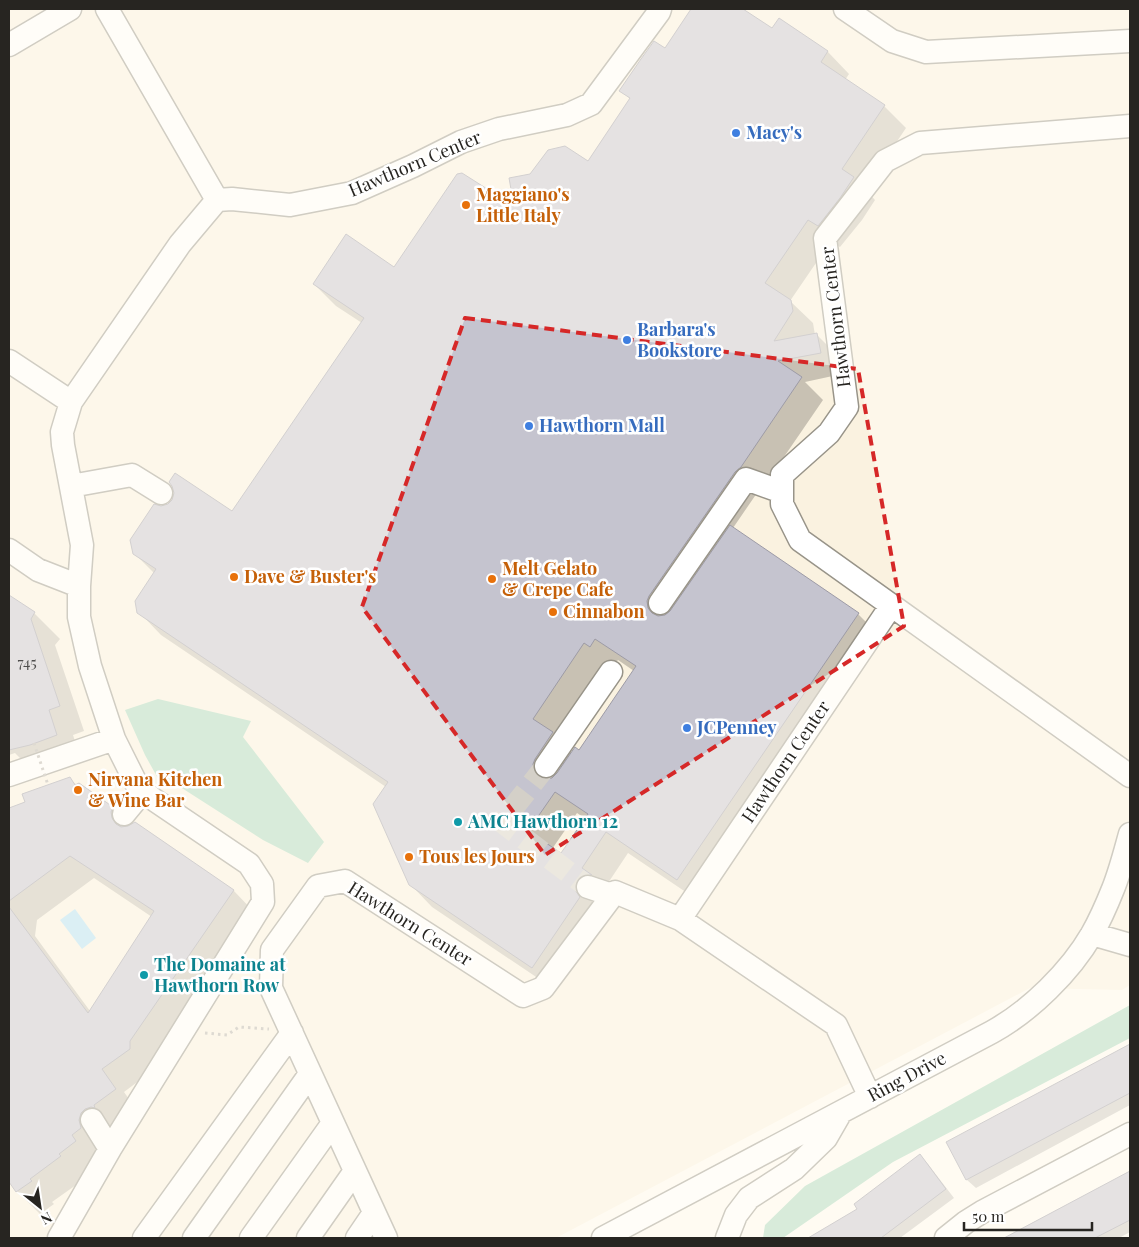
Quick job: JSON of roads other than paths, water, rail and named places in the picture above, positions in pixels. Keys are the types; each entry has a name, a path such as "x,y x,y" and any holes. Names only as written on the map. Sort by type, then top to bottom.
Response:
{"street":[{"path":"9,45 70,9"},
{"path":"59,1238 110,1149 264,902 262,884 248,864 138,787 114,739 90,666 79,617 82,545 62,445 62,432 71,402 177,249 217,200 107,9"},
{"name":"Hawthorn Center","path":"217,200 232,199 290,204 352,193 461,142 498,130 567,115 591,104 660,9"},
{"path":"845,9 892,41 926,52 1130,42"},
{"name":"Hawthorn Center","path":"1130,126 920,142 884,161 825,238 847,407 829,433 782,475 782,504 800,540 1130,776"},
{"path":"9,360 71,402"},
{"path":"70,486 132,475 161,493"},
{"path":"660,603 746,479 782,492"},
{"path":"9,550 38,570 79,586"},
{"name":"Hawthorn Center","path":"680,919 891,606"},
{"path":"546,766 611,672"},
{"path":"9,776 114,739"},
{"path":"124,814 143,792"},
{"name":"Ring Drive","path":"603,1238 1001,1027 1018,1016 1042,996 1074,961 1092,934 1114,888 1130,834"},
{"name":"Hawthorn Center","path":"386,1238 310,1074 282,1031 271,988 272,950 318,886 345,881 523,996 543,988 612,895"},
{"path":"588,887 612,895 615,892 680,919 836,1025 870,1097"},
{"path":"1092,934 1130,945"},
{"path":"144,1238 282,1031"},
{"path":"194,1238 310,1074"},
{"path":"727,1238 736,1215 749,1198 794,1169 826,1138 841,1112"},
{"path":"92,1120 110,1149"},
{"path":"251,1238 333,1123"},
{"path":"946,1238 982,1212 1130,1134"},
{"path":"308,1238 355,1170"},
{"path":"357,1238 374,1213"}],"water":[{"path":"75,909 96,938 82,949 60,920"}],"tunnel":[{"path":"546,766 502,822 588,887"}],"place":[{"name":"Macy's","path":"736,133"},
{"name":"Maggiano's Little Italy","path":"466,205"},
{"name":"Barbara's Bookstore","path":"627,340"},
{"name":"Hawthorn Mall","path":"529,426"},
{"name":"Dave & Buster's","path":"234,577"},
{"name":"Melt Gelato & Crepe Cafe","path":"492,579"},
{"name":"Cinnabon","path":"553,612"},
{"name":"JCPenney","path":"687,728"},
{"name":"Nirvana Kitchen & Wine Bar","path":"78,790"},
{"name":"AMC Hawthorn 12","path":"458,822"},
{"name":"Tous les Jours","path":"409,857"},
{"name":"The Domaine at Hawthorn Row","path":"144,975"}]}
